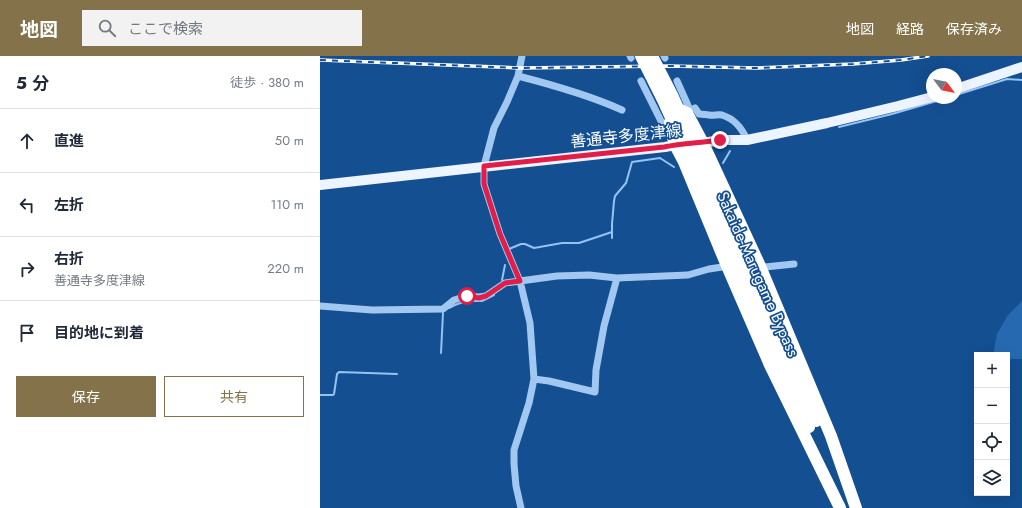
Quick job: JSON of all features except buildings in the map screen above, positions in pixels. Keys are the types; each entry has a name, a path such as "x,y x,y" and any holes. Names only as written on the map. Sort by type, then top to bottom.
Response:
{"highway":[{"name":"Sakaide-Marugame Bypass","path":"652,56 672,95 821,455 841,508"},
{"name":"Sakaide-Marugame Bypass","path":"634,57 663,100 721,216 829,452 851,508"},
{"path":"841,508 770,365 729,266 684,162 675,145 670,125 672,108 687,114 691,111 703,143 831,436 856,508"}],"main road":[{"path":"962,87 1022,67"},
{"name":"善通寺多度津線","path":"320,185 720,140 747,140 826,123 926,99"}],"street":[{"path":"521,508 516,486 514,450 529,402 534,380 530,323 520,281 500,234 484,184 484,166 494,128 518,76 522,56"},
{"path":"518,76 554,85 607,103 622,110"},
{"path":"641,81 662,123 670,125 691,111"},
{"path":"676,81 691,111 708,116 721,115 730,118 737,124 747,140"},
{"path":"758,266 765,267 794,264"},
{"path":"320,306 372,310 443,309 454,300 467,296 479,298 486,296 505,283 557,276 589,274 617,278 688,276 709,269 729,266"},
{"path":"534,380 549,381 595,392 596,370 604,326 617,278"}],"shaded area":[{"path":"1022,301 1022,359 1010,359 1010,352 994,352 997,334 1008,315"}],"waterway":[{"path":"962,93 1007,79 1022,80"},
{"path":"839,127 926,104"},
{"path":"723,163 730,151"},
{"path":"612,238 615,196 626,183 632,162 660,158 674,167"},
{"path":"509,249 521,244 534,248 562,243 579,243 612,232"},
{"path":"502,280 505,265"},
{"path":"449,308 466,301 482,301 494,295"},
{"path":"441,353 443,313"},
{"path":"320,395 334,394 337,374 339,372 397,374"}],"railway":[{"path":"320,60 520,68 670,66 757,68 853,64 928,56"}],"route":[{"path":"467,296 479,298 486,296 505,283 520,281 500,234 484,184 484,166 720,140"}]}
